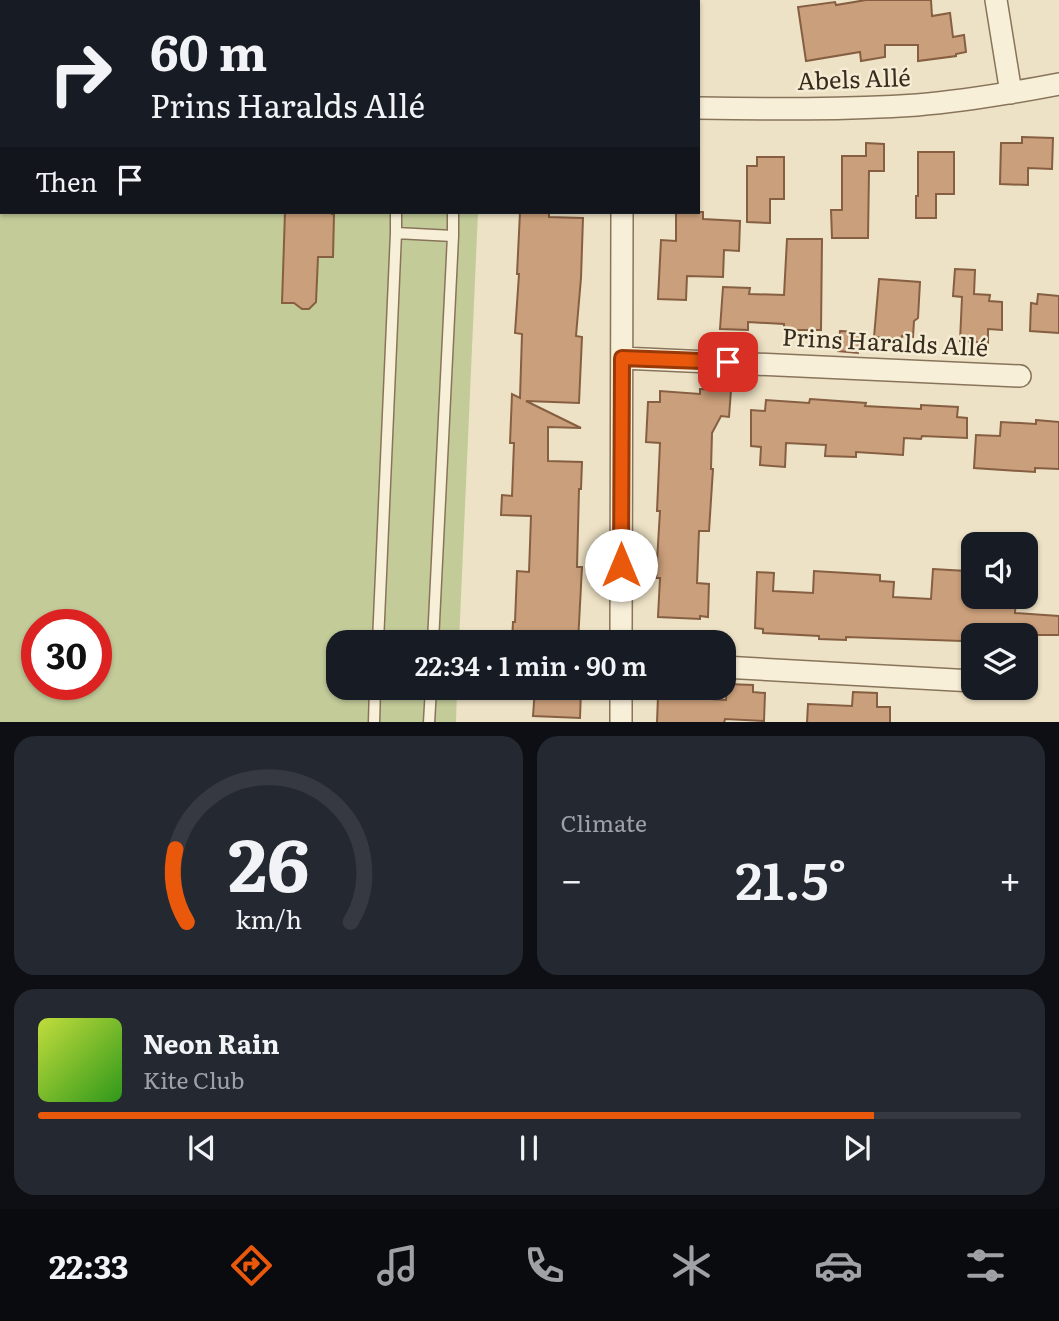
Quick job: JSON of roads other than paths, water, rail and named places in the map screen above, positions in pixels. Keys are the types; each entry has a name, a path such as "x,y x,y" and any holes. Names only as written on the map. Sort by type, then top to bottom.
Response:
{"street":[{"path":"996,0 1011,93"},
{"name":"Abels Allé","path":"700,108 820,109 919,105 1011,93 1059,83"},
{"path":"621,630 622,214"},
{"name":"Prins Haralds Allé","path":"622,358 1020,376"},
{"path":"736,668 961,680"},
{"path":"621,700 621,722"}],"lane":[{"path":"378,630 396,214"},
{"path":"434,630 453,214"},
{"path":"396,233 453,236"},
{"path":"374,722 375,700"},
{"path":"429,722 430,700"}]}
